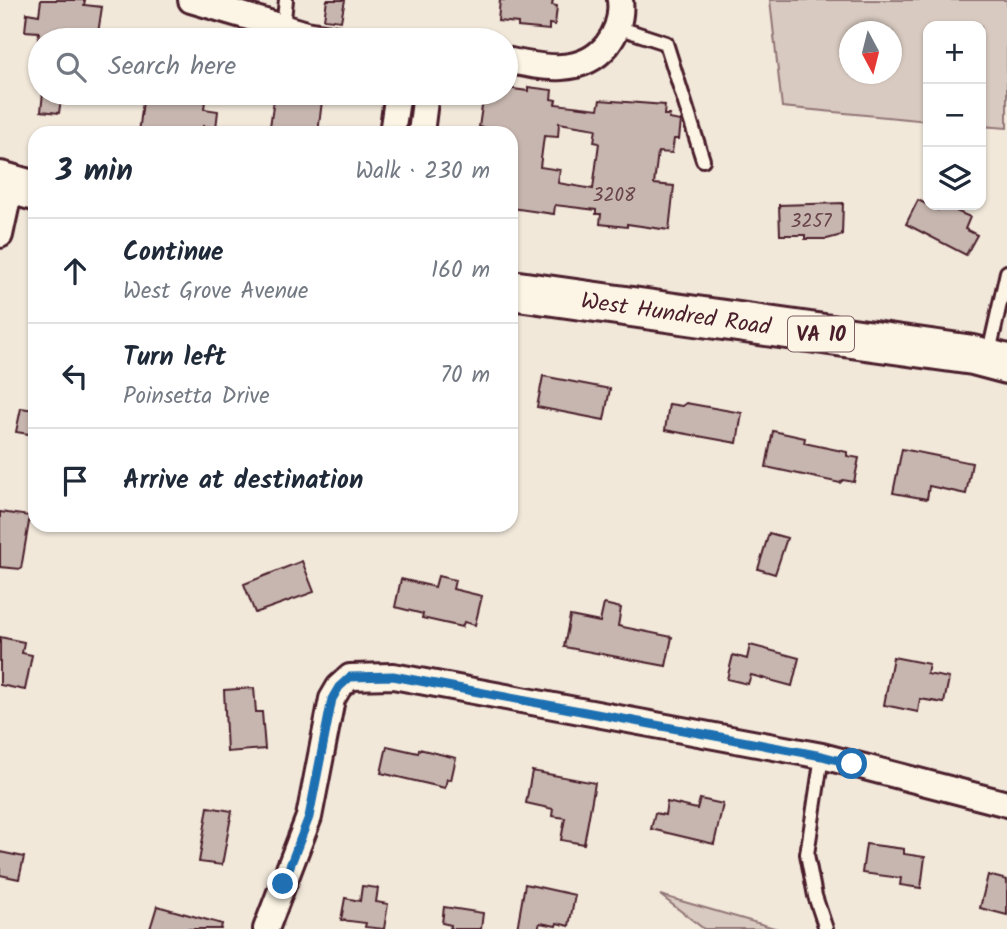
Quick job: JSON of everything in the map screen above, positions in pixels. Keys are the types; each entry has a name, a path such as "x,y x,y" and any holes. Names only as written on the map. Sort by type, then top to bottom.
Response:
{"main road":[{"name":"West Hundred Road","path":"518,291 997,362"}],"street":[{"path":"191,0 283,28"},
{"path":"518,62 560,68 579,66 600,54 613,38 620,0"},
{"path":"393,126 396,105"},
{"path":"422,126 424,105"},
{"path":"0,235 15,185"},
{"path":"266,929 309,817 332,699 339,687 350,677 393,676 822,756 1007,804"}],"lane":[{"path":"283,28 286,0"},
{"path":"617,27 666,43 703,160"},
{"path":"997,362 1007,272"},
{"path":"822,756 807,854 815,896 826,929"}],"shaded area":[{"path":"770,0 1007,0 1007,128 986,126 986,21 923,21 923,121 782,107"},
{"path":"660,895 778,929 704,929"}],"building":[{"path":"41,0 85,0 84,5 102,7 99,28 28,28 28,31 25,31 27,13 39,15"},
{"path":"327,0 345,0 341,21 324,19"},
{"path":"500,0 553,0 552,5 557,6 555,25 549,24 549,30 518,27 518,23 498,21"},
{"path":"528,87 552,90 551,99 556,100 555,104 598,109 600,100 665,105 664,115 670,115 669,119 681,121 679,139 674,139 672,153 658,152 654,184 674,186 669,230 627,224 627,227 600,224 601,214 596,214 596,210 555,205 554,214 518,209 518,126 479,126 482,105 518,105 518,90 528,91","holes":["559,123 596,129 594,142 599,143 593,189 558,183 560,170 540,167 544,136 558,137"]},
{"path":"42,105 60,105 59,113 41,111"},
{"path":"142,105 204,105 204,109 218,111 216,126 140,126"},
{"path":"273,105 322,105 319,126 270,126"},
{"path":"918,200 923,202 923,210 956,210 970,217 965,229 977,235 966,255 906,224"},
{"path":"843,203 842,235 827,239 805,239 805,235 780,235 779,205"},
{"path":"543,376 610,389 604,420 537,407"},
{"path":"686,403 742,413 737,443 665,430 669,404 682,406"},
{"path":"21,408 28,409 28,434 16,432"},
{"path":"773,431 805,438 804,443 847,452 847,456 859,458 854,482 843,480 840,483 766,467"},
{"path":"902,449 972,463 966,494 929,486 927,499 893,493"},
{"path":"0,512 28,516 21,569 0,567"},
{"path":"769,533 787,538 775,574 758,569"},
{"path":"302,561 314,592 255,613 244,584"},
{"path":"438,576 455,580 453,589 482,596 475,625 464,622 462,627 422,618 423,614 395,607 401,579 435,587"},
{"path":"604,604 621,608 618,626 672,637 666,666 564,647 570,616 600,622"},
{"path":"0,637 24,642 22,653 32,655 25,690 0,685"},
{"path":"750,645 799,658 792,686 751,675 748,684 727,679 733,655 747,659"},
{"path":"893,657 929,664 927,674 949,678 944,703 920,699 918,712 884,705"},
{"path":"254,688 256,712 262,712 265,749 227,752 224,690"},
{"path":"387,746 418,753 419,749 456,758 451,780 447,779 445,788 381,773"},
{"path":"532,771 595,783 584,844 561,840 565,818 552,816 553,809 526,803"},
{"path":"700,799 723,804 714,844 651,829 655,813 665,815 667,802 697,809"},
{"path":"208,807 232,811 222,865 199,862"},
{"path":"866,844 904,849 904,854 925,857 921,888 900,885 901,878 862,873"},
{"path":"0,852 24,857 19,879 0,875"},
{"path":"988,875 1007,880 1007,915 980,908"},
{"path":"525,884 575,895 569,926 540,923 538,929 517,929"},
{"path":"362,886 378,888 376,902 388,904 384,929 365,927 366,923 341,920 345,898 360,901"},
{"path":"157,906 222,924 221,929 150,929"},
{"path":"444,907 483,913 481,929 450,929 451,925 442,923"}],"route":[{"path":"283,884 309,817 332,699 339,687 350,677 393,676 822,756 852,764"}]}
